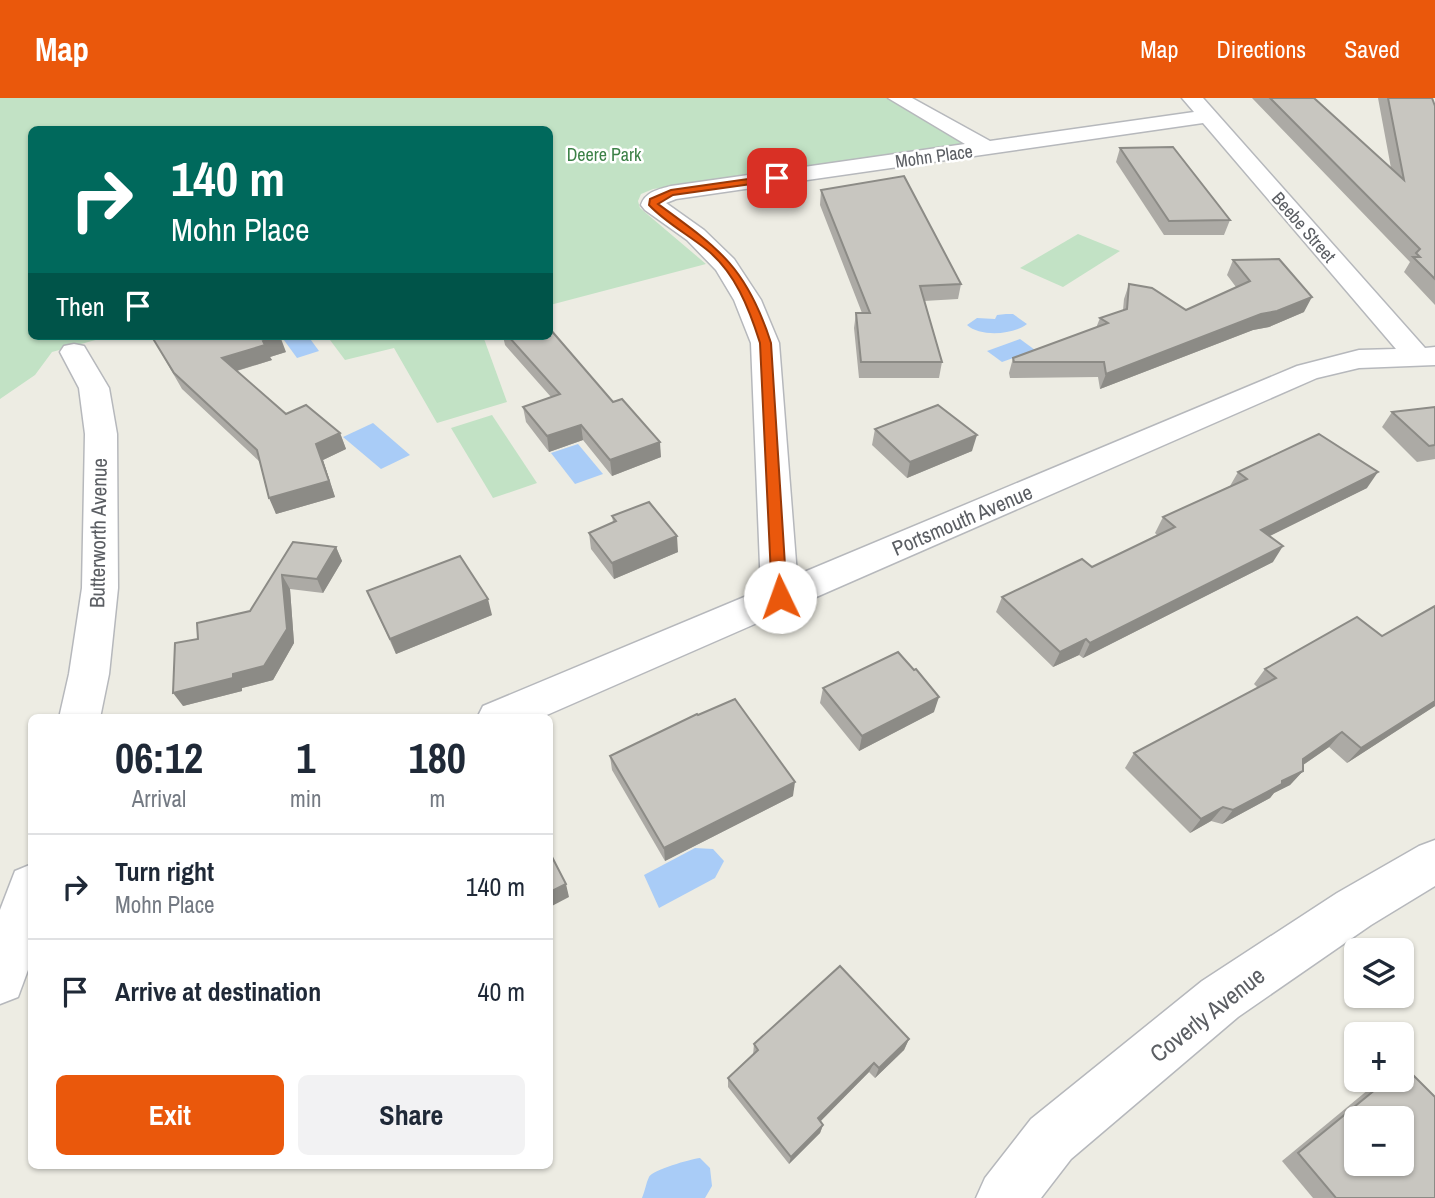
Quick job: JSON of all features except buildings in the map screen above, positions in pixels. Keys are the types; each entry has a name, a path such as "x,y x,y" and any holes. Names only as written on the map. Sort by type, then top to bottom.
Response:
{"street":[{"path":"898,98 989,149"},
{"name":"Beebe Street","path":"1192,98 1426,356"},
{"name":"Mohn Place","path":"780,597 765,343 755,309 737,278 712,248 653,205 654,201 671,193 1208,116"},
{"name":"Butterworth Avenue","path":"74,352 94,388 101,434 100,588 89,674 80,714"},
{"name":"Portsmouth Avenue","path":"506,714 1307,372 1359,359 1426,356"},
{"name":"Coverly Avenue","path":"1005,1198 1051,1139 1220,999 1353,909 1435,860"},
{"path":"0,979 28,907"}],"green space":[{"name":"Deere Park","path":"0,98 886,98 956,135 963,142 963,147 939,154 653,189 641,194 638,201 640,208 706,264 553,304 553,126 28,126 28,340 96,340 52,352 35,375 0,399"},
{"path":"1078,234 1120,251 1063,287 1020,268"},
{"path":"330,340 484,340 507,402 437,423 394,348 345,360"},
{"path":"492,415 537,483 493,498 451,428"}],"water":[{"path":"1013,314 1027,324 1021,328 997,333 980,331 967,325 977,318 995,319 997,315"},
{"path":"1020,339 1035,350 1002,362 987,351"},
{"path":"284,340 311,340 319,351 297,358"},
{"path":"373,423 410,455 381,469 343,437"},
{"path":"578,444 603,474 575,484 551,453"},
{"path":"695,848 713,849 724,861 715,878 659,908 644,875"},
{"path":"700,1158 710,1168 712,1186 705,1198 642,1198 652,1174 672,1165"}],"route":[{"path":"777,178 671,193 654,201 653,205 712,248 737,278 755,309 765,343 780,597"}]}
